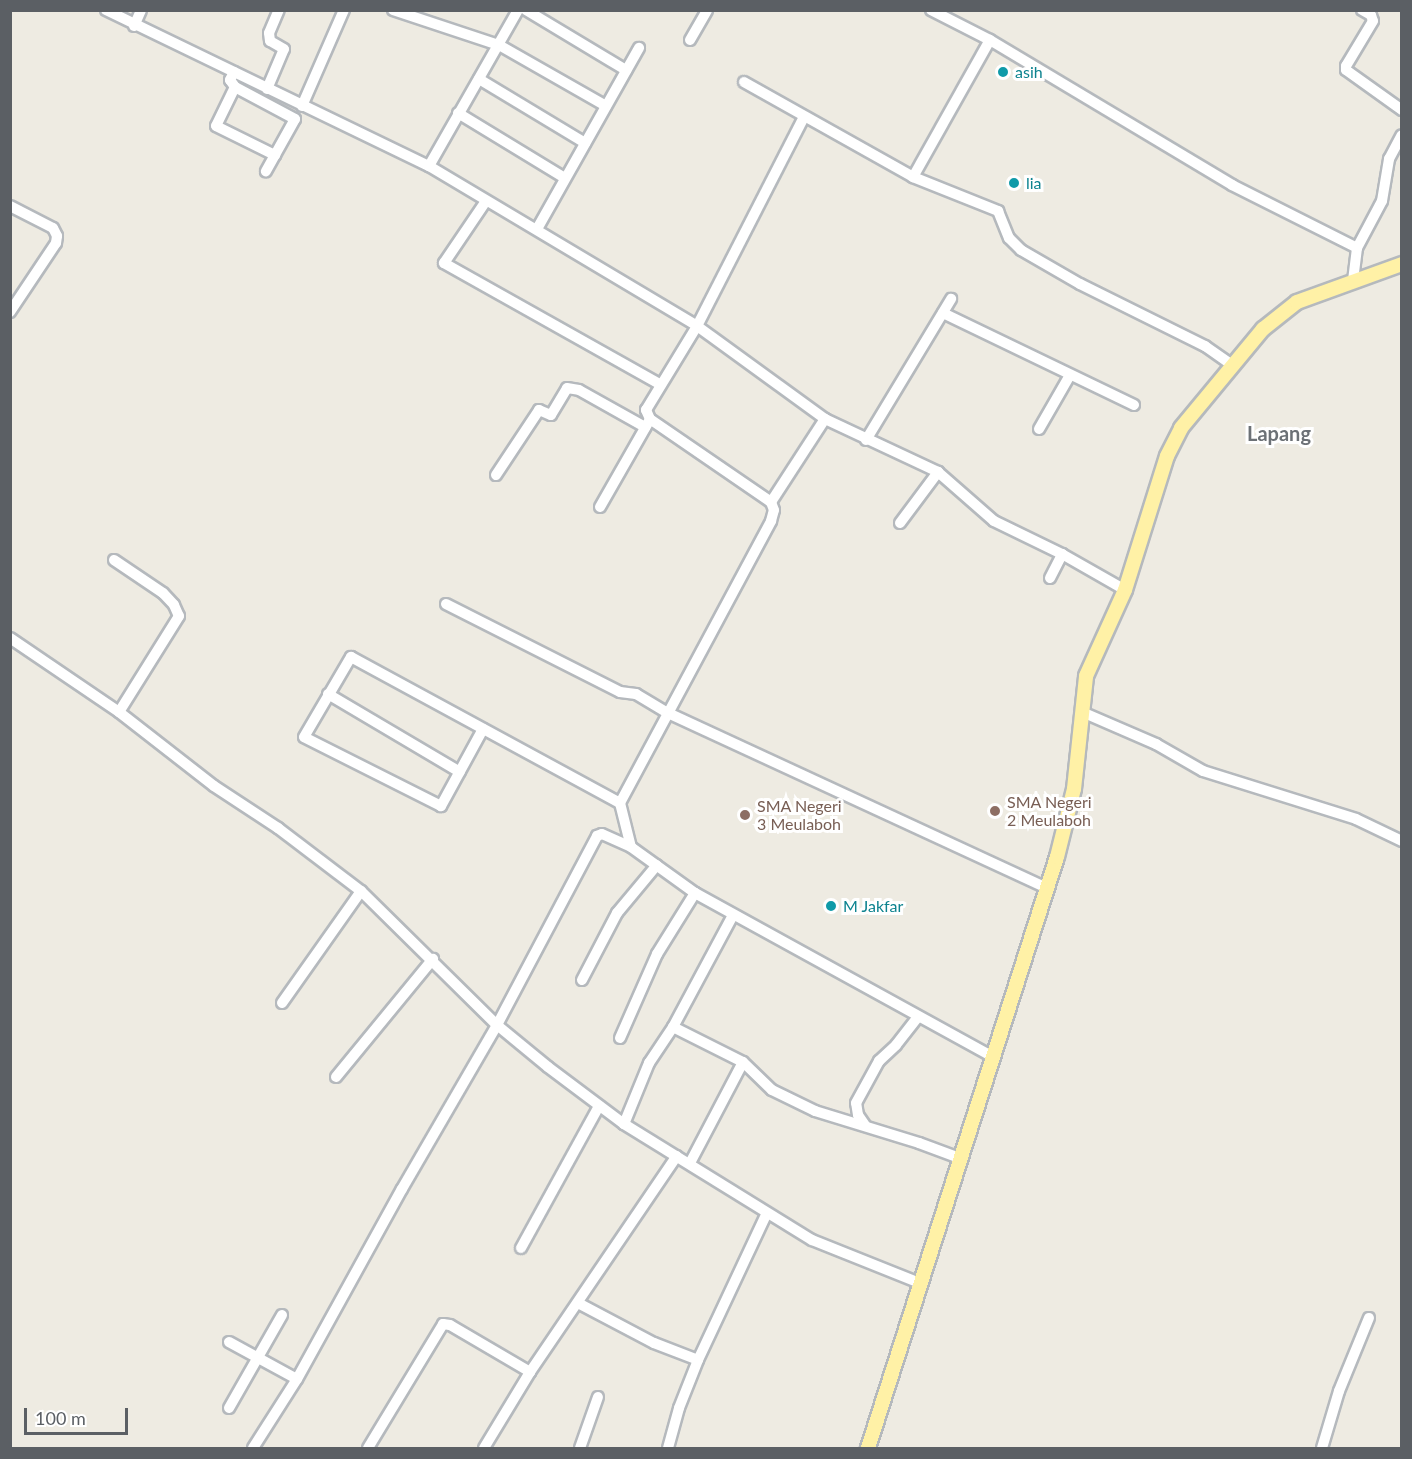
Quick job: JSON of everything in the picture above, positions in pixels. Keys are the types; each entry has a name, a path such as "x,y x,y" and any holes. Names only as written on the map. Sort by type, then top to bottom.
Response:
{"main road":[{"path":"868,1449 1047,888 1074,789 1089,666 1125,590 1167,456 1181,428 1231,364 1263,328 1297,302 1401,264"}],"street":[{"path":"106,10 134,26 429,165 697,326 825,419 938,472 994,521 1062,554 1125,590"},
{"path":"134,26 141,10"},
{"path":"267,89 284,49 270,41 269,33 279,10"},
{"path":"302,106 344,10"},
{"path":"393,10 420,15 499,45 606,106"},
{"path":"429,165 518,10"},
{"path":"526,10 626,70"},
{"path":"690,40 707,10"},
{"path":"931,10 990,40 1232,185 1357,248"},
{"path":"1362,10 1371,15 1373,21 1346,66 1346,70 1401,110"},
{"path":"913,177 990,40"},
{"path":"537,229 639,48"},
{"path":"234,72 230,80 235,87 296,119 266,171"},
{"path":"479,79 585,143"},
{"path":"744,82 913,177 998,211 1009,237 1021,250 1080,284 1205,346 1231,364"},
{"path":"235,87 216,126 275,155"},
{"path":"458,113 566,178"},
{"path":"600,507 648,423 646,410 697,326 804,117"},
{"path":"1353,281 1357,248 1382,201 1389,159 1401,135"},
{"path":"486,201 444,263 660,384"},
{"path":"10,206 53,228 57,236 56,243 10,312"},
{"path":"866,440 951,300"},
{"path":"943,313 1134,405"},
{"path":"1039,429 1070,375"},
{"path":"496,475 540,410 551,415 567,388 579,390 648,423 754,488 771,502 774,510 771,521 620,803 631,847"},
{"path":"771,502 825,419"},
{"path":"900,523 938,472"},
{"path":"1050,578 1062,554"},
{"path":"114,560 163,593 174,605 179,616 119,712"},
{"path":"446,604 620,692 636,694 668,713 1047,888"},
{"path":"10,638 119,712 214,786 278,828 361,891 433,959 497,1025 624,1124 812,1239 922,1284"},
{"path":"483,729 441,806 304,737 351,657 620,803"},
{"path":"328,694 460,772"},
{"path":"1082,712 1156,744 1203,771 1356,819 1401,840"},
{"path":"253,1449 297,1379 402,1188 497,1025 597,836 602,834 631,847 695,893 993,1057"},
{"path":"582,980 617,913 657,866"},
{"path":"282,1003 361,891"},
{"path":"621,1038 657,954 695,893"},
{"path":"624,1124 649,1063 673,1028 733,915"},
{"path":"336,1077 433,959"},
{"path":"865,1125 858,1115 856,1103 879,1061 896,1045 918,1017"},
{"path":"673,1028 743,1062 772,1090 815,1111 865,1125 962,1159"},
{"path":"690,1163 743,1062"},
{"path":"521,1248 599,1106"},
{"path":"484,1449 530,1372 677,1156"},
{"path":"668,1449 679,1408 698,1360 767,1213"},
{"path":"578,1303 654,1343 698,1360"},
{"path":"229,1408 282,1315"},
{"path":"1322,1449 1339,1391 1369,1318"},
{"path":"368,1449 443,1324 450,1325 530,1372"},
{"path":"229,1341 297,1379"},
{"path":"580,1449 598,1397"}],"place":[{"name":"asih","path":"1003,72"},
{"name":"lia","path":"1014,183"},
{"name":"SMA Negeri 2 Meulaboh","path":"995,811"},
{"name":"SMA Negeri 3 Meulaboh","path":"745,815"},
{"name":"M Jakfar","path":"831,906"}],"district":[{"name":"Lapang","path":"1279,433"}]}
